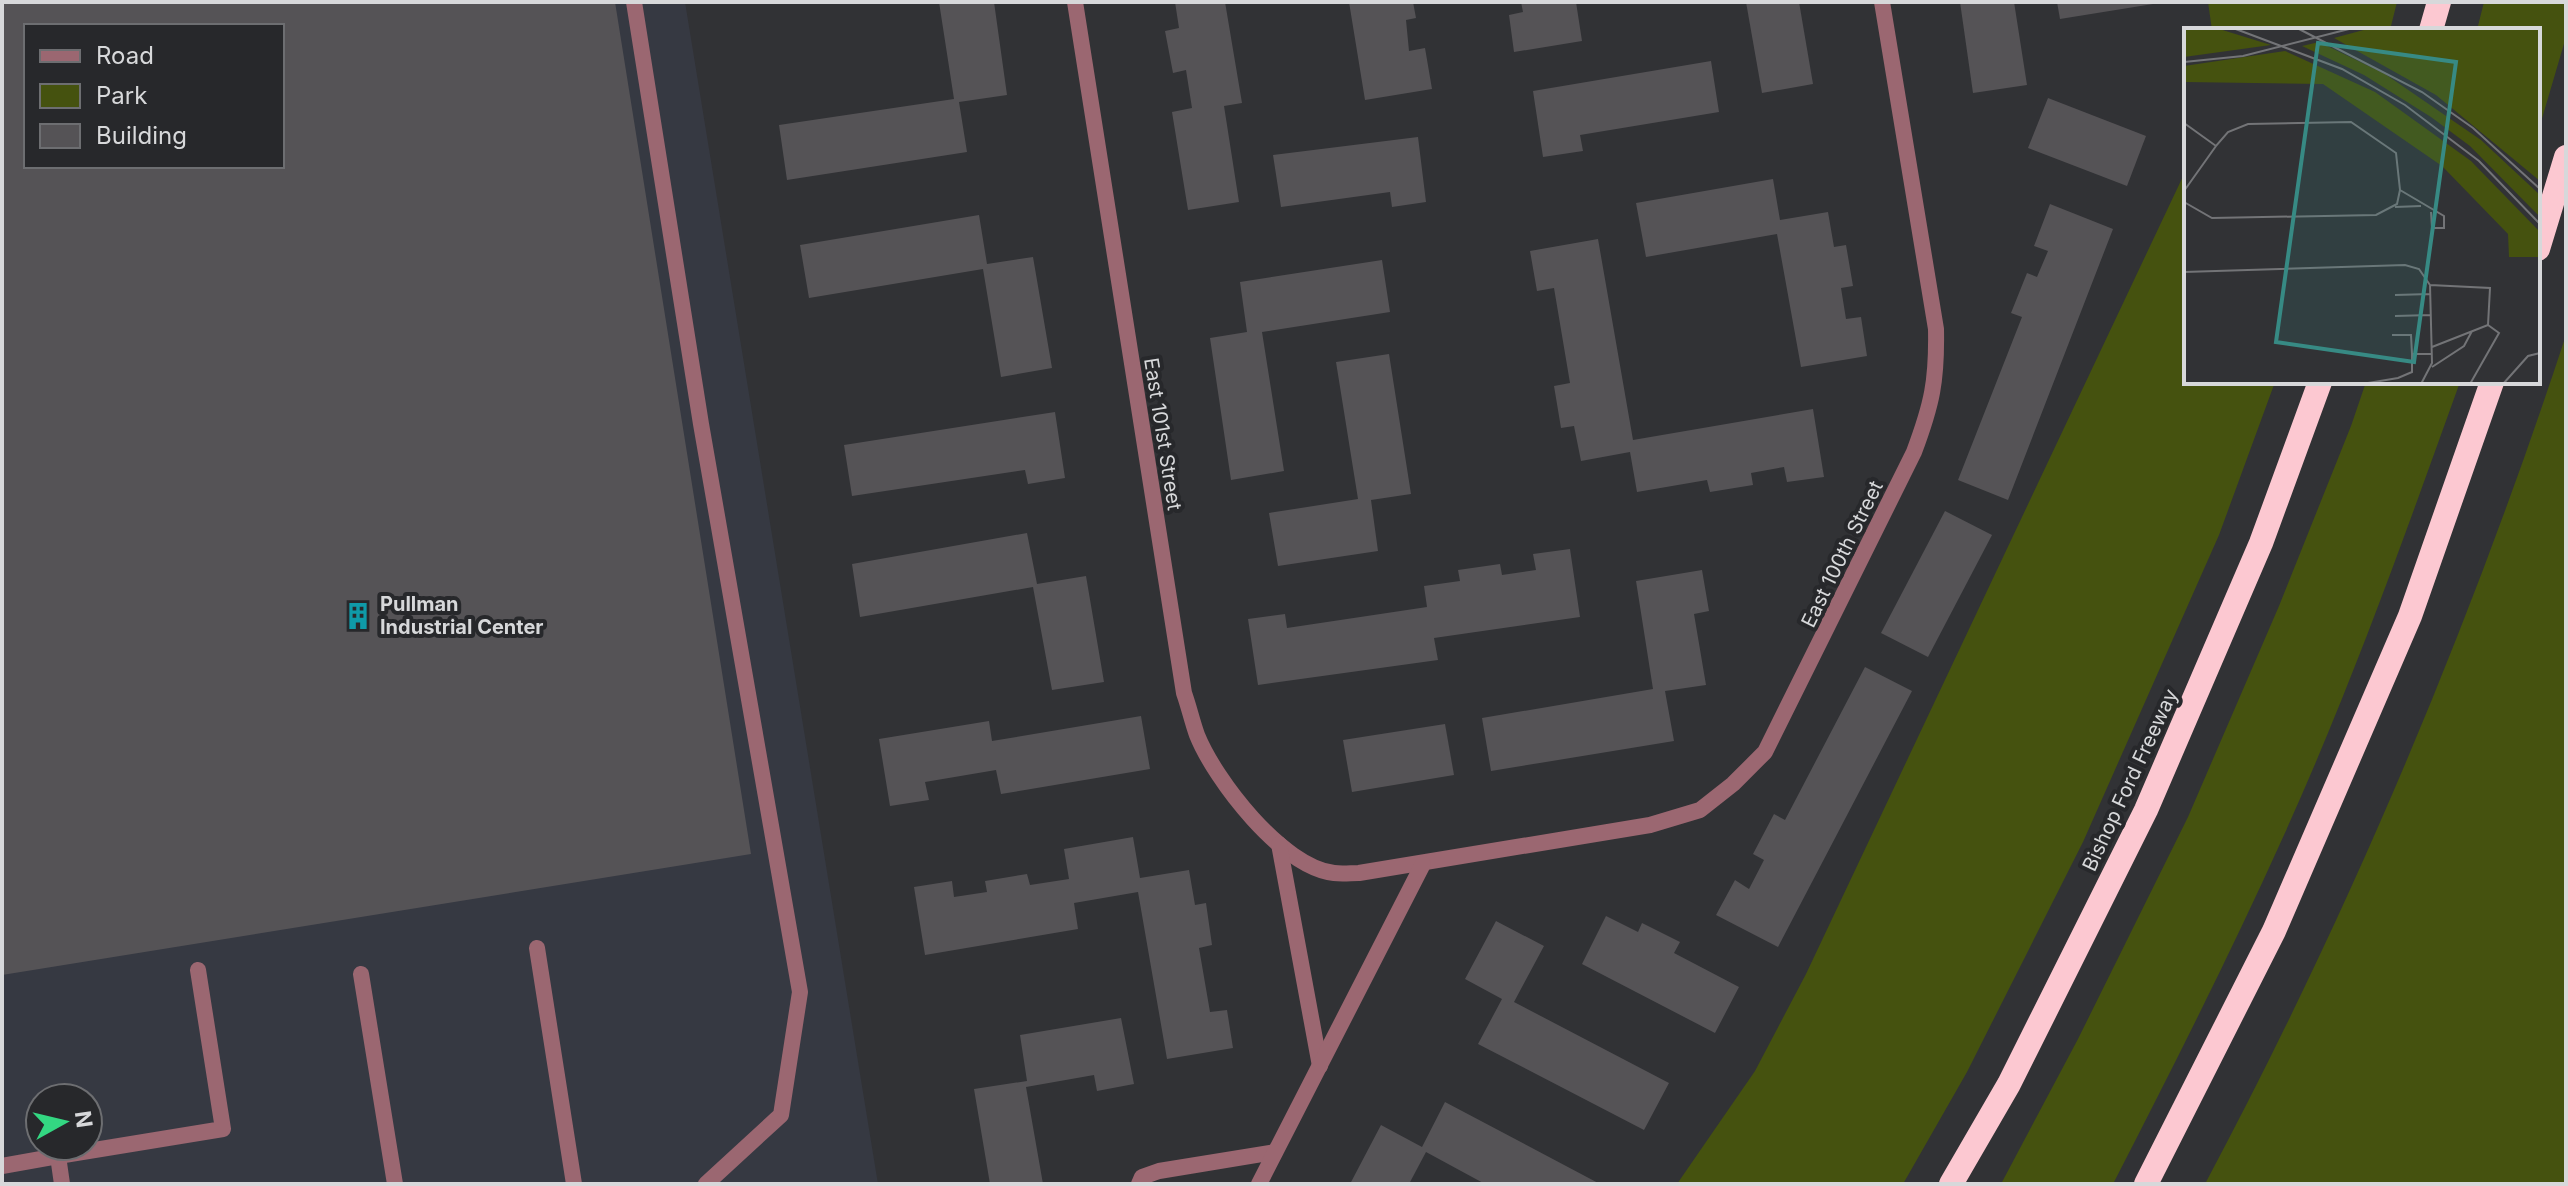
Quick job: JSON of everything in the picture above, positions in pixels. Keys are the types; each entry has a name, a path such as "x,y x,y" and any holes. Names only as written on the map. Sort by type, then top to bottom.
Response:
{"highway":[{"path":"2432,28 2439,2"},
{"path":"2540,242 2566,157"},
{"name":"Bishop Ford Freeway","path":"1951,1184 2009,1084 2146,810 2261,543 2319,384"},
{"path":"2146,1184 2274,931 2404,630 2491,384"}],"street":[{"path":"634,2 701,424 800,992 781,1115 706,1184"},
{"name":"East 101st Street","path":"1075,2 1184,693 1198,736 1221,779 1250,817 1301,860 1331,873 1359,873 1423,864"},
{"name":"East 100th Street","path":"1423,864 1650,825 1700,810 1733,784 1765,752 1778,728 1914,452 1929,412 1937,375 1936,329 1882,2"},
{"path":"1279,844 1320,1066"},
{"path":"1259,1184 1423,864"},
{"path":"537,948 574,1184"},
{"path":"104,1148 223,1129 198,970"},
{"path":"361,974 395,1184"},
{"path":"1139,1184 1142,1177 1159,1171 1275,1152"},
{"path":"2,1166 24,1162"},
{"path":"59,1162 62,1184"}],"shaded area":[{"name":"Pullman Industrial Center","path":"2,2 685,2 878,1184 2,1184"}],"green space":[{"path":"2208,2 2397,2 2390,28 2212,28"},
{"path":"2484,2 2566,2 2566,37 2540,125 2540,28 2478,28"},
{"path":"2184,174 2184,384 2274,384 2219,535 2083,842 1967,1072 1903,1184 1677,1184 1755,1071 1806,974"},
{"path":"2566,335 2566,1184 2205,1184 2309,978 2404,767 2489,553"},
{"path":"2365,384 2459,384 2398,554 2309,779 2222,967 2113,1184 2001,1184 2078,1039 2188,817 2279,606"}],"building":[{"name":"Pullman Industrial Center","path":"2,2 615,2 751,854 2,975"},
{"path":"939,2 994,2 1007,95 959,102 967,152 787,180 779,125 954,99"},
{"path":"1175,2 1225,2 1242,103 1224,106 1239,202 1188,210 1172,112 1192,108 1186,70 1173,73 1165,31 1179,28"},
{"path":"1349,2 1413,2 1416,18 1406,20 1409,51 1425,48 1432,89 1365,100"},
{"path":"1521,2 1576,2 1582,41 1514,52 1509,15 1523,12"},
{"path":"1746,2 1799,2 1813,84 1762,93"},
{"path":"1960,2 2014,2 2027,85 1973,93"},
{"path":"2057,2 2153,2 2153,4 2060,19"},
{"path":"1711,61 1719,112 1580,135 1583,151 1543,157 1533,91"},
{"path":"2048,98 2146,136 2127,186 2028,148"},
{"path":"1418,137 1426,202 1392,207 1390,192 1281,207 1273,155"},
{"path":"1773,179 1780,220 1828,212 1834,247 1846,245 1853,286 1841,288 1846,319 1861,317 1867,356 1801,367 1777,234 1646,257 1636,203"},
{"path":"2050,204 2113,229 2008,500 1958,480 2022,317 2011,313 2027,273 2037,277 2048,251 2034,246"},
{"path":"979,215 987,264 1033,257 1052,368 1001,377 983,269 809,298 800,245"},
{"path":"1598,239 1633,440 1813,409 1824,477 1787,482 1784,467 1751,473 1753,485 1710,492 1707,480 1637,492 1630,452 1581,461 1574,426 1561,428 1554,386 1570,383 1554,288 1537,291 1530,251"},
{"path":"1382,260 1390,312 1262,332 1284,471 1231,480 1210,338 1247,332 1240,282"},
{"path":"1389,354 1411,494 1371,500 1378,551 1278,566 1269,513 1358,499 1336,362"},
{"path":"1055,412 1065,478 1028,484 1025,470 852,496 844,445"},
{"path":"1945,511 1992,535 1928,657 1881,633"},
{"path":"1027,533 1037,584 1086,576 1104,682 1052,690 1033,587 860,617 852,564"},
{"path":"1570,549 1580,617 1434,638 1438,660 1258,685 1248,619 1285,614 1287,628 1427,607 1424,586 1460,581 1458,570 1500,564 1502,575 1536,570 1533,554"},
{"path":"1702,570 1709,611 1694,614 1706,685 1665,691 1674,741 1491,771 1482,718 1653,689 1636,581"},
{"path":"1865,667 1912,691 1778,947 1716,915 1735,880 1749,889 1764,860 1753,854 1774,814 1785,820"},
{"path":"1141,716 1150,769 1001,794 996,770 925,782 929,800 890,806 879,739 989,721 992,741"},
{"path":"1445,724 1454,775 1352,792 1343,740"},
{"path":"1133,837 1140,878 1189,870 1195,905 1206,903 1212,945 1199,948 1210,1012 1227,1010 1233,1048 1167,1059 1138,892 1074,903 1078,929 925,955 914,887 952,881 954,897 987,892 985,881 1027,874 1030,885 1069,879 1064,849"},
{"path":"1606,916 1638,932 1642,923 1680,942 1674,953 1739,987 1715,1033 1582,964"},
{"path":"1496,921 1544,946 1514,1002 1669,1083 1644,1130 1478,1044 1502,999 1465,979"},
{"path":"1121,1018 1134,1084 1097,1091 1094,1075 1026,1087 1043,1184 990,1184 974,1089 1027,1081 1020,1035"},
{"path":"1445,1102 1600,1184 1485,1184 1426,1152 1409,1184 1350,1184 1381,1125 1422,1147"}],"place":[{"name":"Pullman Industrial Center","path":"358,616"}]}
